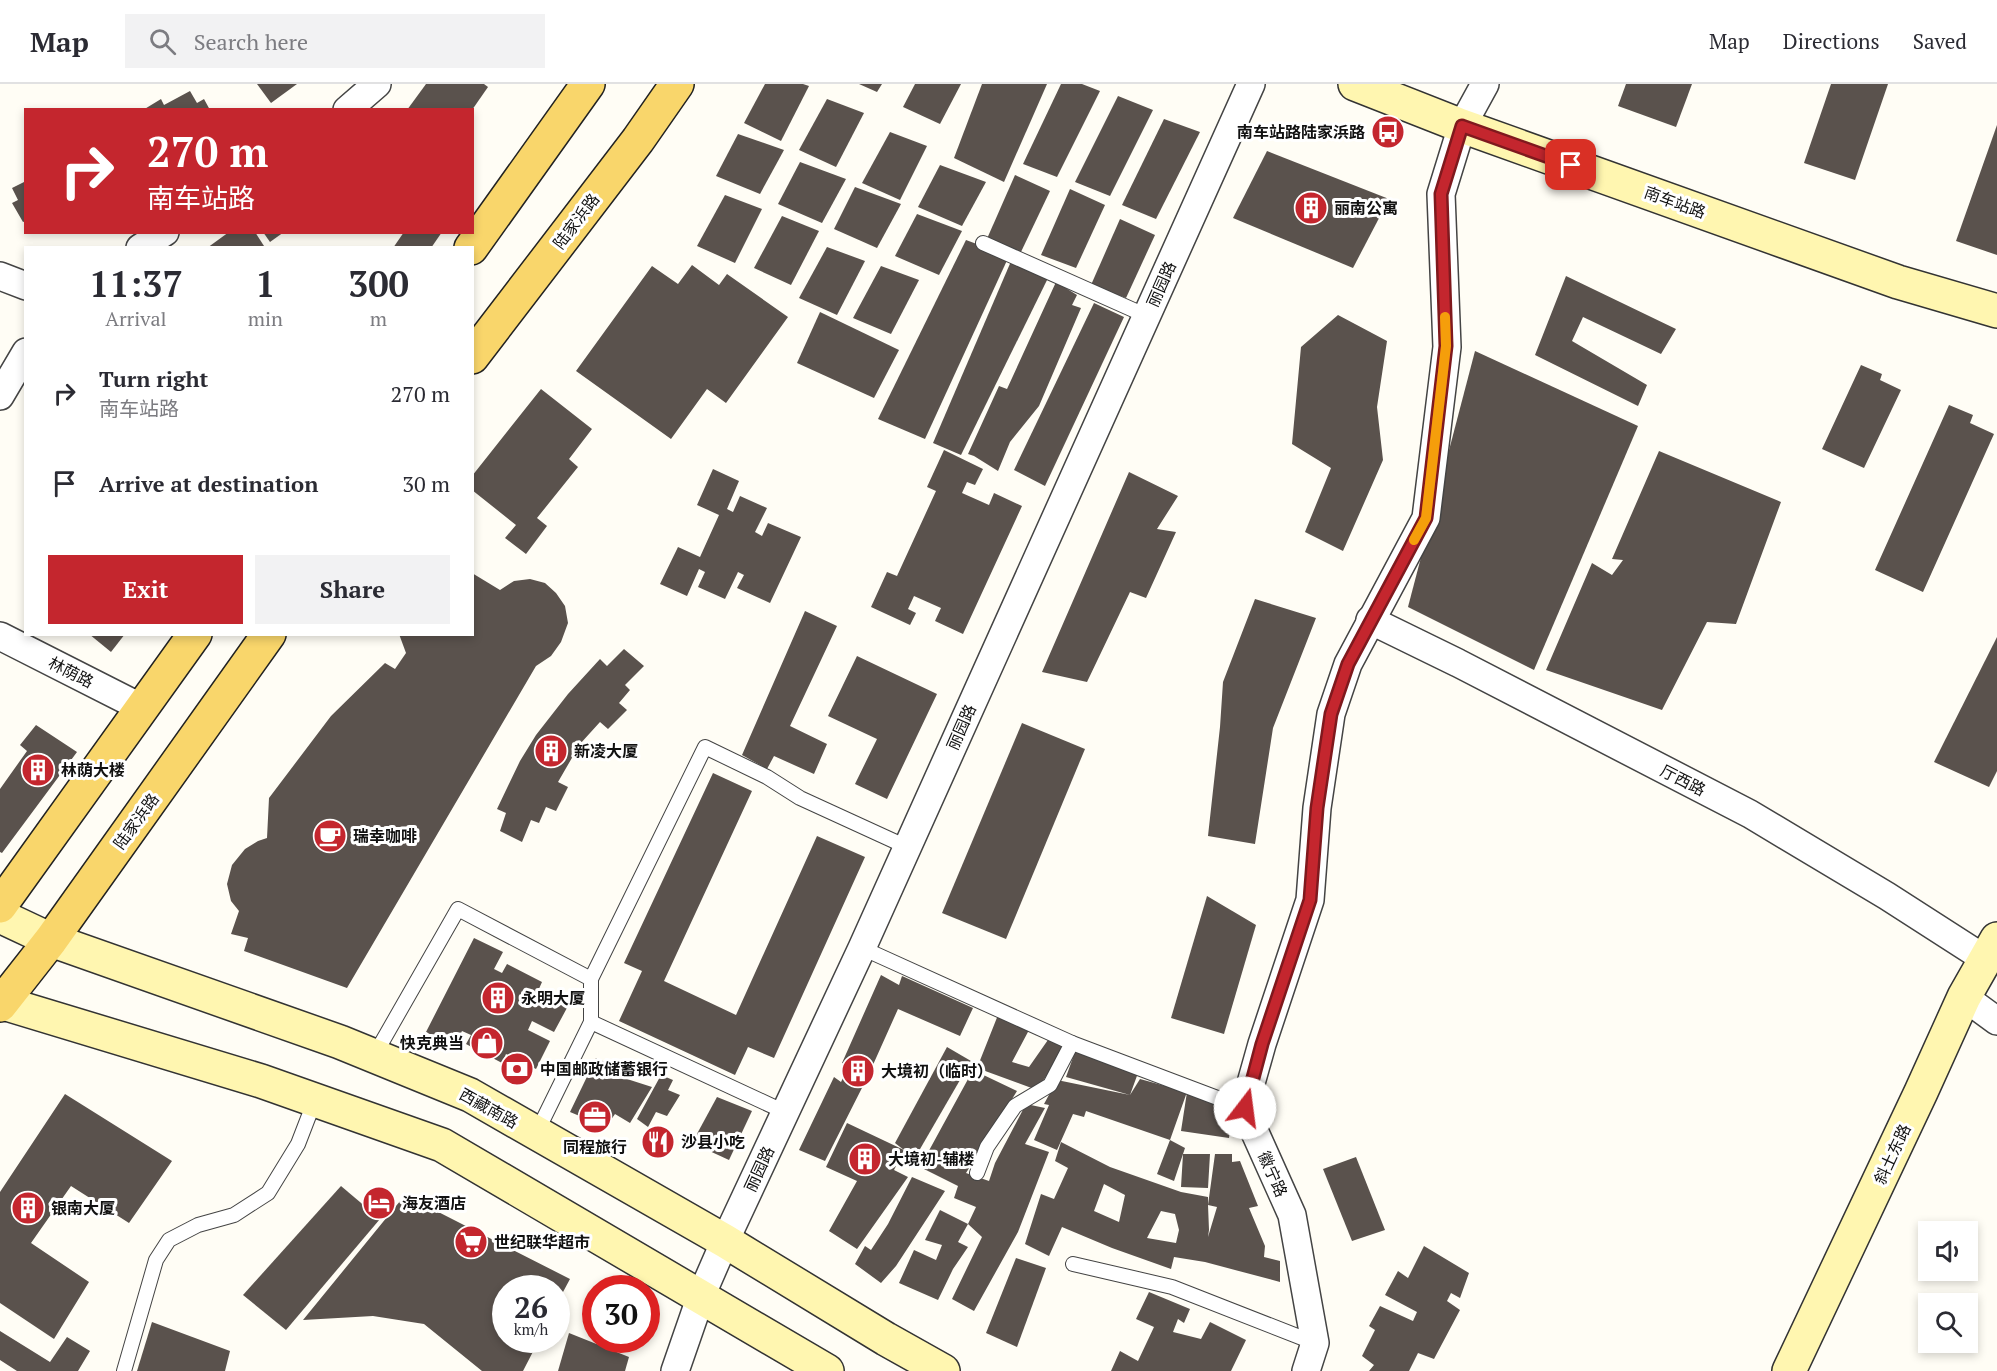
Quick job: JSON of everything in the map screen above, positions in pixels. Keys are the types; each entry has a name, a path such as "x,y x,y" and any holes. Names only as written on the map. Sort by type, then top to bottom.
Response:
{"main road":[{"path":"472,246 588,84"},
{"name":"陆家浜路","path":"474,354 638,140 677,84"},
{"name":"南车站路","path":"1356,84 1462,126 1898,282 1997,311"},
{"path":"0,906 194,636"},
{"name":"陆家浜路","path":"1,1003 51,940 268,636"},
{"name":"西藏南路","path":"0,916 51,940 340,1041 470,1095 725,1241 886,1339 944,1371"},
{"name":"斜土东路","path":"1789,1371 1964,997 1991,949"},
{"path":"1,1003 261,1081 442,1145 827,1371"}],"street":[{"path":"349,108 377,84"},
{"name":"丽园路","path":"675,1371 701,1296 725,1241 862,948 1251,84"},
{"path":"1245,1108 1262,1044 1310,900 1317,808 1331,714 1348,664 1426,518 1446,346 1441,194 1462,126 1485,84"},
{"path":"143,246 162,234"},
{"path":"0,276 24,285"},
{"path":"0,396 24,355"},
{"name":"厅西路","path":"1370,620 1750,814 1887,896 1991,949"},
{"name":"林荫路","path":"0,636 142,708"},
{"path":"1964,997 1997,1020"},
{"name":"徽宁路","path":"1245,1108 1292,1215 1315,1343 1306,1371"}],"lane":[{"path":"983,243 1146,316"},
{"path":"537,1134 591,1022 591,979 705,747 767,777 800,798 907,847"},
{"path":"375,1056 458,909 591,979"},
{"path":"862,948 1072,1043 1245,1108"},
{"path":"591,1022 785,1112"},
{"path":"977,1173 987,1147 1015,1106 1050,1085 1072,1043"},
{"path":"124,1371 156,1260 169,1240 198,1225 234,1215 268,1194 298,1144 315,1100"},
{"path":"1073,1264 1172,1287 1315,1343"}],"building":[{"path":"257,84 297,84 271,103"},
{"path":"426,84 484,84 488,87 473,108 408,108"},
{"path":"765,84 809,86 781,141 744,123"},
{"path":"859,84 882,84 877,92"},
{"path":"915,84 961,84 940,124 903,107"},
{"path":"982,84 1047,84 1004,182 954,158"},
{"path":"1061,84 1082,84 1100,91 1057,177 1023,164"},
{"path":"1626,84 1692,84 1676,127 1618,106"},
{"path":"1831,84 1888,84 1855,180 1804,163"},
{"path":"190,91 197,103 204,99 209,108 146,108 161,99 164,105"},
{"path":"1118,96 1153,110 1110,196 1075,182"},
{"path":"827,99 864,113 836,167 799,150"},
{"path":"1164,119 1200,132 1156,219 1122,205"},
{"path":"1997,125 1997,255 1956,241"},
{"path":"890,132 927,146 900,200 862,183"},
{"path":"738,134 784,150 760,194 716,176"},
{"name":"丽南公寓","path":"1267,151 1389,199 1353,268 1233,218"},
{"path":"800,162 846,179 822,223 778,204"},
{"path":"940,165 986,182 962,226 918,207"},
{"path":"1015,175 1050,191 1020,254 986,241"},
{"path":"24,182 24,222 12,203 18,200 12,188"},
{"path":"855,187 901,204 877,248 834,229"},
{"path":"1070,189 1105,205 1076,268 1041,255"},
{"path":"725,195 762,209 735,263 697,246"},
{"path":"917,214 962,231 939,275 895,256"},
{"path":"782,216 819,231 791,285 754,268"},
{"path":"1120,219 1155,235 1126,298 1091,285"},
{"path":"226,234 256,234 264,246 210,246"},
{"path":"264,234 281,234 270,242"},
{"path":"403,234 441,234 432,246 394,246"},
{"path":"966,240 1009,256 925,439 878,419"},
{"path":"827,247 865,261 837,315 799,298"},
{"path":"1012,259 1049,276 961,455 933,443"},
{"path":"692,265 719,285 727,274 788,317 726,403 707,389 671,439 576,371 652,266 678,284"},
{"path":"881,266 919,280 891,334 853,318"},
{"path":"1566,276 1676,329 1661,354 1583,317 1572,341 1647,385 1638,406 1535,355"},
{"path":"1056,282 1077,295 1072,305 1081,308 1039,406 1010,442 998,471 968,454 999,386 1007,389"},
{"path":"1094,303 1124,317 1045,486 1014,470"},
{"path":"820,312 899,350 874,398 797,363"},
{"path":"1338,315 1387,341 1377,407 1383,460 1343,551 1305,532 1331,468 1292,444 1301,347"},
{"path":"1475,351 1638,426 1534,670 1408,607"},
{"path":"1861,365 1882,374 1880,380 1901,390 1864,468 1822,449"},
{"path":"541,389 592,429 569,459 578,467 537,518 547,526 526,554 505,538 516,525 474,492 474,473"},
{"path":"1949,405 1973,415 1970,423 1994,434 1923,592 1875,570"},
{"path":"944,450 983,469 975,485 967,482 962,493 989,505 994,493 1022,506 963,634 935,621 941,608 914,596 908,609 916,613 910,625 871,607 887,572 897,576 936,491 927,487"},
{"path":"1659,451 1781,502 1736,624 1707,622 1662,710 1546,670 1592,563 1612,575 1623,560 1612,559"},
{"path":"713,469 739,481 727,509 733,512 740,496 767,508 755,532 762,536 768,523 801,537 770,603 737,588 744,575 738,572 725,599 698,587 705,572 699,569 687,596 660,584 678,547 700,557 719,515 697,505"},
{"path":"1129,472 1178,496 1157,529 1176,532 1146,598 1130,592 1087,682 1042,672"},
{"path":"474,574 500,590 514,581 530,579 545,583 565,606 568,623 561,642 551,656 536,666 347,988 244,951 248,938 231,934 239,911 231,901 227,884 232,865 245,849 267,838 269,798 331,716 385,663 395,669 406,653 400,636 474,636"},
{"path":"1255,599 1316,618 1273,728 1255,844 1208,836 1223,682"},
{"path":"805,611 837,626 790,726 827,744 814,774 774,756 767,769 742,755"},
{"path":"91,636 123,636 111,652"},
{"path":"1997,637 1997,771 1989,787 1934,762"},
{"name":"新凌大厦","path":"624,649 644,666 625,685 630,690 619,703 627,710 608,729 600,722 580,744 558,782 568,787 556,811 546,807 539,823 531,820 522,842 500,831 506,813 497,809 520,761 536,735 568,694 600,659 607,666"},
{"path":"857,656 937,694 887,799 855,784 877,739 828,716"},
{"path":"1022,723 1085,749 1006,939 942,913"},
{"name":"林荫大楼","path":"36,725 77,752 2,853 0,852 0,789 27,751 20,745"},
{"path":"713,773 752,791 664,981 736,1015 817,836 865,857 774,1058 748,1047 735,1075 619,1021 642,971 624,963"},
{"path":"1207,896 1256,925 1224,1034 1171,1018"},
{"name":"永明大厦","path":"474,938 503,952 494,969 502,973 507,964 542,982 538,991 568,1006 554,1032 532,1021 528,1030 550,1041 536,1069 506,1054 502,1063 466,1044 471,1035 462,1031 454,1047 426,1032"},
{"name":"大境初（临时）","path":"881,975 899,985 902,976 973,1008 960,1036 898,1009 868,1076 825,1161 799,1150 834,1077 841,1082 849,1066 842,1063"},
{"path":"998,1015 1029,1030 1012,1062 1029,1067 1050,1037 1066,1046 1037,1090 977,1068"},
{"name":"大境初-辅楼","path":"947,1047 971,1061 916,1156 909,1154 895,1143"},
{"path":"1075,1052 1138,1073 1130,1095 1066,1077"},
{"path":"596,1058 630,1073 627,1079 652,1087 630,1123 615,1114 606,1127 570,1112"},
{"path":"973,1070 1017,1091 966,1173 989,1181 995,1163 1026,1104 1045,1108 1025,1144 1049,1152 1018,1232 974,1311 952,1299 982,1237 968,1224 976,1207 954,1198 958,1186 920,1167"},
{"path":"661,1075 673,1080 668,1090 680,1095 667,1116 656,1112 648,1127 637,1119"},
{"path":"1140,1079 1187,1092 1170,1140 1086,1111 1084,1117 1073,1114 1057,1150 1034,1140 1049,1105 1044,1104 1057,1080 1130,1095"},
{"path":"1187,1092 1233,1107 1229,1138 1181,1131"},
{"name":"银南大厦","path":"65,1094 172,1161 129,1223 71,1186 31,1243 89,1282 54,1339 0,1303 0,1192"},
{"path":"717,1097 752,1111 729,1160 692,1143"},
{"path":"847,1123 904,1150 894,1170 908,1177 857,1249 829,1231 857,1181 826,1167"},
{"path":"1170,1140 1185,1148 1174,1181 1157,1174"},
{"path":"1061,1142 1110,1167 1181,1192 1208,1197 1208,1205 1215,1154 1232,1154 1232,1162 1240,1161 1258,1206 1249,1208 1265,1246 1264,1257 1280,1261 1280,1282 1205,1262 1174,1257 1171,1269 1062,1227 1049,1256 1025,1244 1041,1194 1054,1199 1068,1168 1055,1161","holes":["1104,1184 1125,1195 1119,1222 1094,1211","1208,1205 1217,1207 1208,1237","1161,1211 1175,1214 1179,1230 1176,1243 1147,1238"]},
{"path":"1183,1154 1210,1154 1208,1188 1181,1187"},
{"path":"1356,1157 1385,1230 1352,1241 1323,1169"},
{"path":"912,1177 945,1191 896,1266 881,1283 855,1264 865,1246 871,1250 888,1224"},
{"path":"341,1186 380,1219 286,1330 243,1295"},
{"path":"405,1195 562,1275 492,1275 492,1353 532,1353 523,1371 482,1371 424,1324 373,1316 303,1320"},
{"path":"940,1210 968,1224 958,1242 968,1247 953,1269 938,1300 899,1283 914,1250 936,1260 942,1245 925,1240"},
{"path":"1424,1246 1469,1273 1460,1298 1451,1293 1447,1301 1460,1310 1434,1359 1418,1353 1409,1371 1369,1371 1374,1365 1362,1356 1375,1330 1369,1326 1380,1306 1413,1321 1417,1312 1385,1295 1398,1271 1408,1278"},
{"path":"1016,1258 1046,1268 1017,1347 986,1333"},
{"path":"1149,1292 1190,1309 1184,1323 1178,1319 1173,1332 1201,1339 1210,1322 1246,1340 1231,1371 1111,1371 1120,1351 1138,1361 1154,1327 1136,1319"},
{"path":"152,1322 230,1351 225,1371 137,1371"},
{"path":"0,1331 50,1362 67,1337 90,1351 78,1371 17,1371 0,1360"},
{"path":"570,1333 582,1338 582,1353 619,1353 629,1357 625,1371 558,1371 563,1353 570,1353"}],"slow traffic":[{"path":"1414,540 1426,518 1446,346 1445,317"}],"place":[{"name":"南车站路陆家浜路","path":"1388,132"},
{"name":"丽南公寓","path":"1311,208"},
{"name":"新凌大厦","path":"551,751"},
{"name":"林荫大楼","path":"38,770"},
{"name":"瑞幸咖啡","path":"330,836"},
{"name":"永明大厦","path":"498,998"},
{"name":"快克典当","path":"487,1043"},
{"name":"中国邮政储蓄银行","path":"517,1069"},
{"name":"大境初（临时）","path":"858,1071"},
{"name":"同程旅行","path":"595,1117"},
{"name":"沙县小吃","path":"658,1142"},
{"name":"大境初-辅楼","path":"865,1159"},
{"name":"海友酒店","path":"379,1203"},
{"name":"银南大厦","path":"28,1208"},
{"name":"世纪联华超市","path":"471,1242"}],"route":[{"path":"1245,1108 1262,1044 1310,900 1317,808 1331,714 1348,664 1426,518 1446,346 1441,194 1462,126 1571,165"}]}
